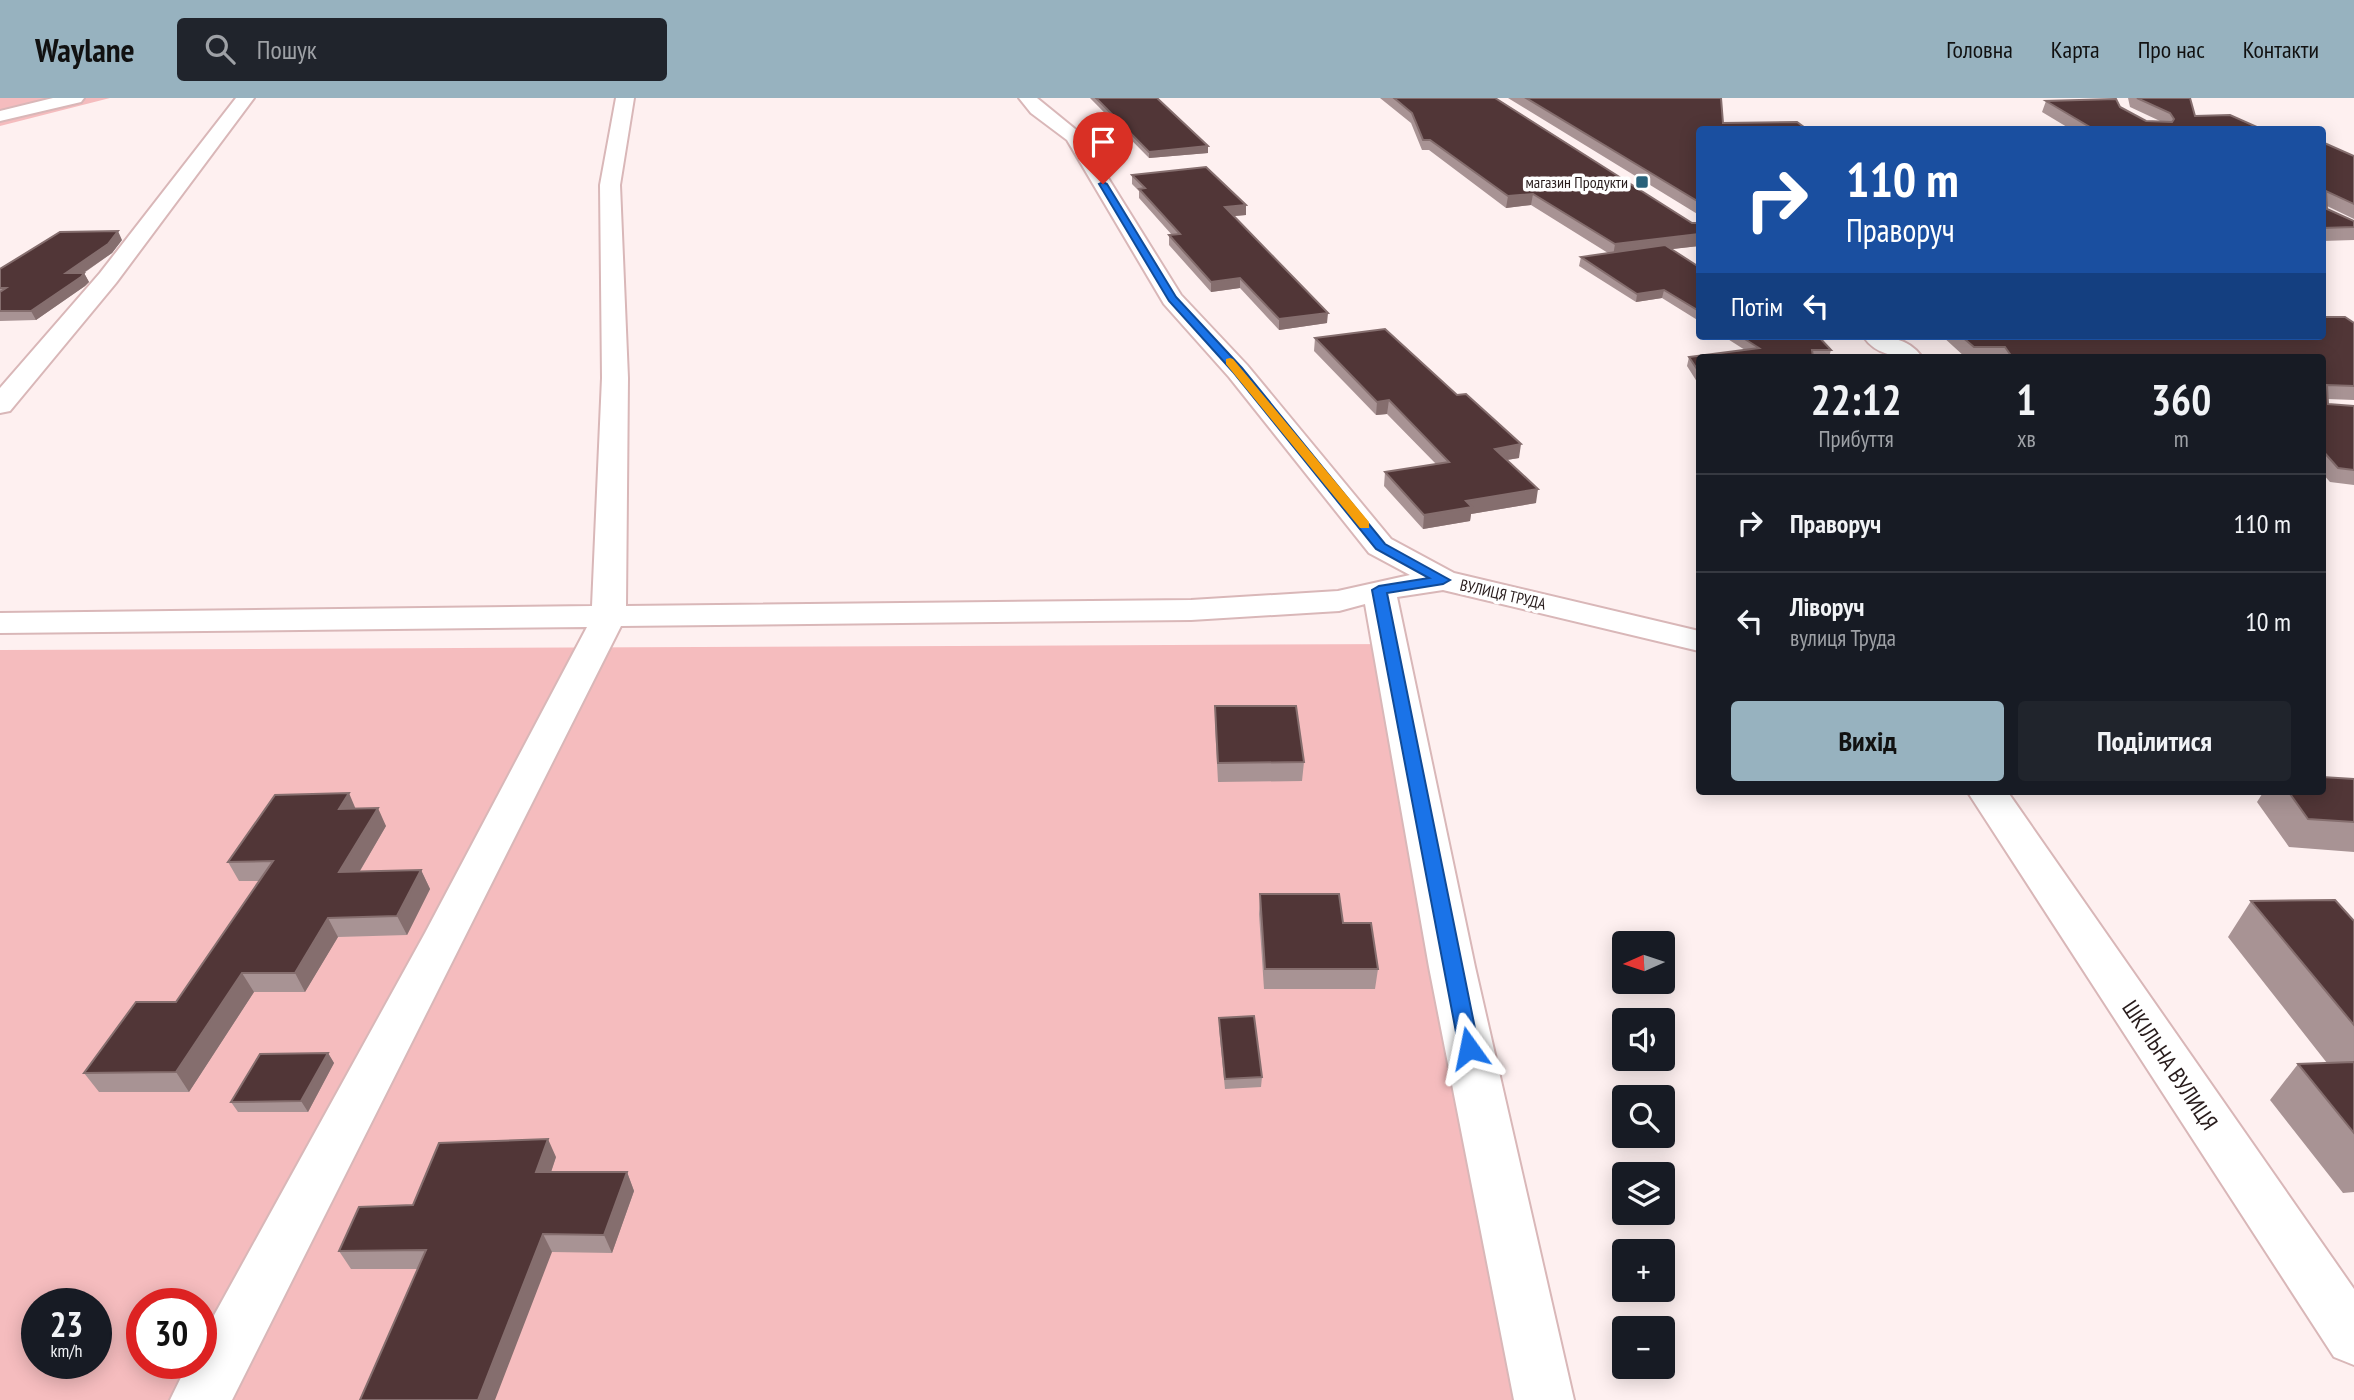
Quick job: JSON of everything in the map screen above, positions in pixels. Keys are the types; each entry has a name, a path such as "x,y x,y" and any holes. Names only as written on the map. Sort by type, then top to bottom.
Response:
{"street":[{"path":"0,116 75,98"},
{"path":"0,405 108,278 245,98"},
{"path":"200,1400 447,933 609,617 615,378 610,185 625,98"},
{"name":"ВУЛИЦЯ ТРУДА","path":"1028,98 1037,109 1074,137 1172,299 1238,371 1380,546 1443,580 1696,640"},
{"path":"1881,340 1904,354"},
{"path":"0,622 1191,610 1339,601 1379,590 1443,580"},
{"path":"1379,590 1452,967 1544,1400"},
{"name":"ШКІЛЬНА ВУЛИЦЯ","path":"1990,795 2354,1338"}],"shaded area":[{"path":"0,98 110,98 0,126"},
{"path":"1400,644 1575,1400 0,1400 0,650"}],"building":[{"path":"1096,98 1157,98 1208,146 1149,152"},
{"path":"1394,98 1495,98 1692,223 1696,223 1696,234 1615,244 1533,194 1508,196 1430,140 1423,140 1412,113"},
{"path":"1526,98 1721,98 1723,123 1797,122 1802,126 1696,126 1696,200"},
{"path":"2137,98 2190,98 2195,116 2230,115 2255,126 2088,126 2046,101 2116,99 2120,107 2146,121 2172,122 2174,119 2170,113"},
{"path":"2326,144 2354,156 2354,204 2326,191"},
{"path":"1206,167 1246,205 1225,207 1328,313 1279,319 1240,278 1211,282 1169,235 1180,234 1139,189 1145,188 1132,175"},
{"path":"2326,191 2327,209 2354,221 2354,227 2326,228"},
{"path":"118,231 108,244 66,273 84,273 81,277 31,311 0,311 0,292 6,288 0,288 0,269 60,232"},
{"path":"1665,245 1696,265 1696,309 1664,290 1637,294 1581,257"},
{"path":"2326,317 2345,317 2354,323 2354,386 2327,385 2328,404 2354,406 2354,470 2338,468 2326,454 2326,354 2010,354 2005,347 1974,347 1966,340 2326,340"},
{"path":"1385,329 1457,395 1466,394 1521,444 1495,449 1538,489 1466,501 1472,507 1424,515 1385,472 1449,462 1389,400 1377,402 1315,338"},
{"path":"1746,340 1822,340 1831,350 1812,350 1813,354 1712,354 1759,348"},
{"path":"1696,356 1696,368 1689,357"},
{"path":"1215,706 1296,706 1304,762 1218,763"},
{"path":"2326,777 2354,779 2354,822 2308,819 2291,795 2326,795"},
{"path":"349,793 339,809 378,808 339,872 421,870 397,916 328,918 295,973 242,973 176,1072 84,1073 136,1002 176,1002 273,861 228,862 275,795"},
{"path":"1260,894 1339,894 1343,923 1371,923 1378,969 1265,969"},
{"path":"2335,900 2354,921 2354,1025 2251,901"},
{"path":"1254,1016 1262,1077 1225,1079 1219,1018"},
{"path":"328,1053 301,1101 231,1102 260,1054"},
{"path":"2354,1062 2354,1133 2298,1064"},
{"path":"548,1139 536,1172 627,1172 604,1235 543,1234 478,1400 360,1400 426,1250 339,1251 359,1207 413,1205 439,1143"}],"slow traffic":[{"path":"1230,361 1364,525"}],"place":[{"name":"магазин Продукти","path":"1642,182"}],"route":[{"path":"1103,184 1123,222 1172,299 1238,371 1350,505 1380,546 1443,580 1379,590 1469,1048"}]}
